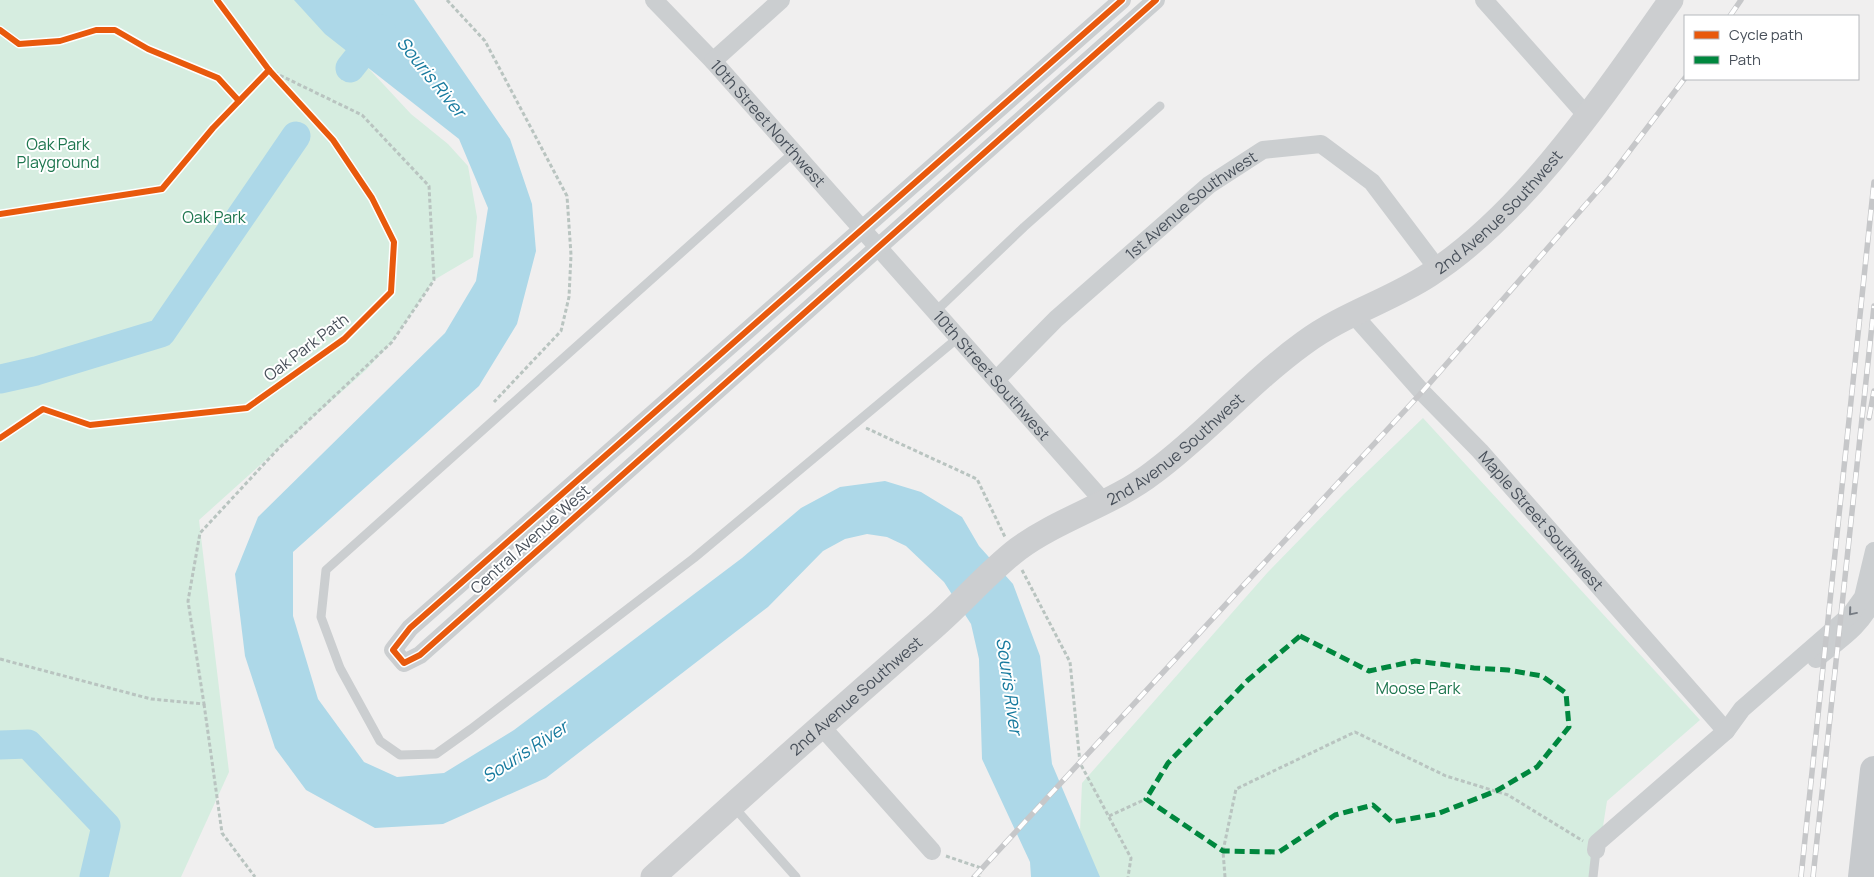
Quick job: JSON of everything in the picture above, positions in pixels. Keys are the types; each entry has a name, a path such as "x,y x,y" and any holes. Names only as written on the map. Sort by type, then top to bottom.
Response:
{"main road":[{"path":"1862,877 1873,780"}],"street":[{"name":"10th Street Northwest","path":"654,0 713,61 880,248"},
{"path":"713,61 781,0"},
{"path":"864,230 966,136 1122,0"},
{"name":"Central Avenue West","path":"864,230 410,628 393,650 404,663 420,655 880,248 1156,0"},
{"path":"1484,0 1587,116"},
{"name":"2nd Avenue Southwest","path":"653,877 820,726 938,624 1017,550 1051,528 1104,502 1154,473 1302,344 1341,318 1391,296 1437,268 1485,231 1527,188 1587,116 1671,0"},
{"name":"1st Avenue Southwest","path":"997,379 1056,319 1209,185 1263,150 1321,144 1372,182 1437,268"},
{"name":"10th Street Southwest","path":"880,248 1104,502"},
{"name":"Maple Street Southwest","path":"1352,313 1422,392 1480,451 1726,731"},
{"path":"1726,731 1742,709 1850,615 1863,597 1874,551"},
{"path":"1596,850 1597,843 1726,731 1748,718 1857,626 1869,610 1874,598"},
{"path":"820,726 932,851"}],"lane":[{"path":"936,311 1024,227 1160,106"},
{"path":"794,152 326,570 321,617 340,668 380,741 400,755 436,754 472,730 694,558 959,336"},
{"path":"732,805 796,877"},
{"path":"1593,877 1596,850"}],"path":[{"path":"447,0 486,42 567,196 572,255 569,296 561,331 488,409"},
{"path":"263,62 282,84"},
{"path":"263,76 269,70"},
{"path":"255,877 222,833 188,601 200,533 278,449 392,342 434,280 429,186 362,116 269,70"},
{"path":"856,424 977,479 1005,537 1017,550 1021,568 1070,662 1080,763 1131,858 1128,877"},
{"path":"0,659 151,699 204,704"},
{"path":"1225,877 1223,851 1236,789 1355,732 1446,776 1508,795 1596,850"},
{"path":"1109,816 1146,798"},
{"path":"932,851 981,868 979,877"}],"green space":[{"name":"Oak Park","path":"0,0 305,0 411,114 448,144 468,166 477,217 473,257 434,280 392,342 366,370 199,520 229,772 181,877 0,877"},
{"name":"Moose Park","path":"1423,418 1700,720 1607,801 1595,877 1078,877 1082,783 1268,572 1344,494"}],"water":[{"name":"Souris River","path":"294,0 414,0 510,139 532,204 536,251 517,324 479,386 293,552 293,616 318,699 364,762 397,777 444,773 514,730 742,558 801,508 840,487 885,481 921,492 962,517 979,546 1013,584 1040,656 1052,764 1100,877 1031,877 1030,862 982,759 979,659 971,624 944,582 906,546 887,537 867,534 845,539 823,551 768,607 546,778 443,824 375,828 306,790 275,748 245,656 235,574 258,517 445,333 476,281 488,208 459,139 325,34"}],"waterway":[{"path":"350,68 381,29"},
{"path":"0,379 36,371 161,333 296,136"},
{"path":"0,745 28,744 106,826 94,877"}],"railway":[{"path":"1731,15 1741,0"},
{"path":"974,877 1422,392 1609,178 1684,79"},
{"path":"1801,877 1874,182"},
{"path":"1813,877 1874,306"},
{"path":"1869,418 1874,391"}],"marked path":[{"path":"1300,636 1369,671 1415,661 1508,670 1542,676 1566,693 1569,727 1537,767 1496,791 1437,814 1392,822 1373,805 1335,815 1279,852 1223,851 1146,799 1168,763 1248,680 1300,636"}],"cycle path":[{"name":"Oak Park Path","path":"0,438 43,409 90,425 247,408 344,339 391,292 394,242 372,198 333,140 269,70 217,0"},
{"path":"1122,0 410,628 393,650 404,663 420,655 1156,0"},
{"path":"0,30 19,44 60,41 96,30 115,30 148,49 218,78 239,101"},
{"path":"0,214 162,189 213,128 269,70"}],"park label":[{"name":"Oak Park Playground","path":"58,153"}]}
